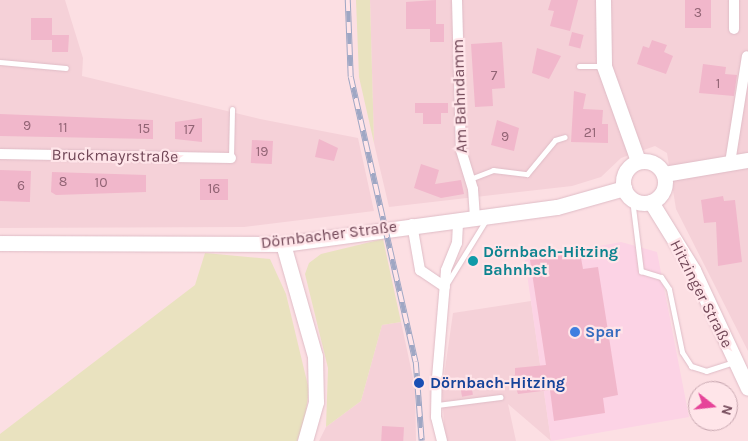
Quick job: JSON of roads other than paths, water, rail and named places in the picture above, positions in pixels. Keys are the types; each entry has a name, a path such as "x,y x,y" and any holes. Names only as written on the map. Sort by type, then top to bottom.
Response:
{"street":[{"name":"Am Bahndamm","path":"457,0 461,150 481,218"},
{"path":"603,0 604,66 638,161"},
{"path":"734,0 734,29"},
{"path":"730,163 748,56"},
{"name":"Bruckmayrstraße","path":"0,154 231,158"},
{"path":"664,174 748,160"},
{"path":"638,161 651,162 664,174 661,194 650,202 628,194 624,174 638,161"},
{"name":"Dörnbacher Straße","path":"0,243 283,244 412,224 481,218 628,194"},
{"name":"Hitzinger Straße","path":"650,202 693,270 748,388"},
{"path":"442,441 436,406 444,287 458,237 458,221"},
{"path":"412,224 420,270 444,287"},
{"path":"283,244 315,356 316,402 305,441"}],"lane":[{"path":"0,62 66,68"},
{"path":"579,66 604,66"},
{"path":"231,158 232,109"},
{"path":"469,179 493,170 527,174 555,140 566,137"},
{"path":"628,194 641,271 661,277 670,288 682,352 691,366 706,371 736,361"},
{"path":"444,287 481,218"},
{"path":"436,406 501,397"}],"railway":[{"path":"348,0 351,77 416,362 422,441"}],"place":[{"name":"Dörnbach-Hitzing Bahnhst","path":"473,261"},
{"name":"Spar","path":"575,332"},
{"name":"Dörnbach-Hitzing","path":"419,383"}]}
